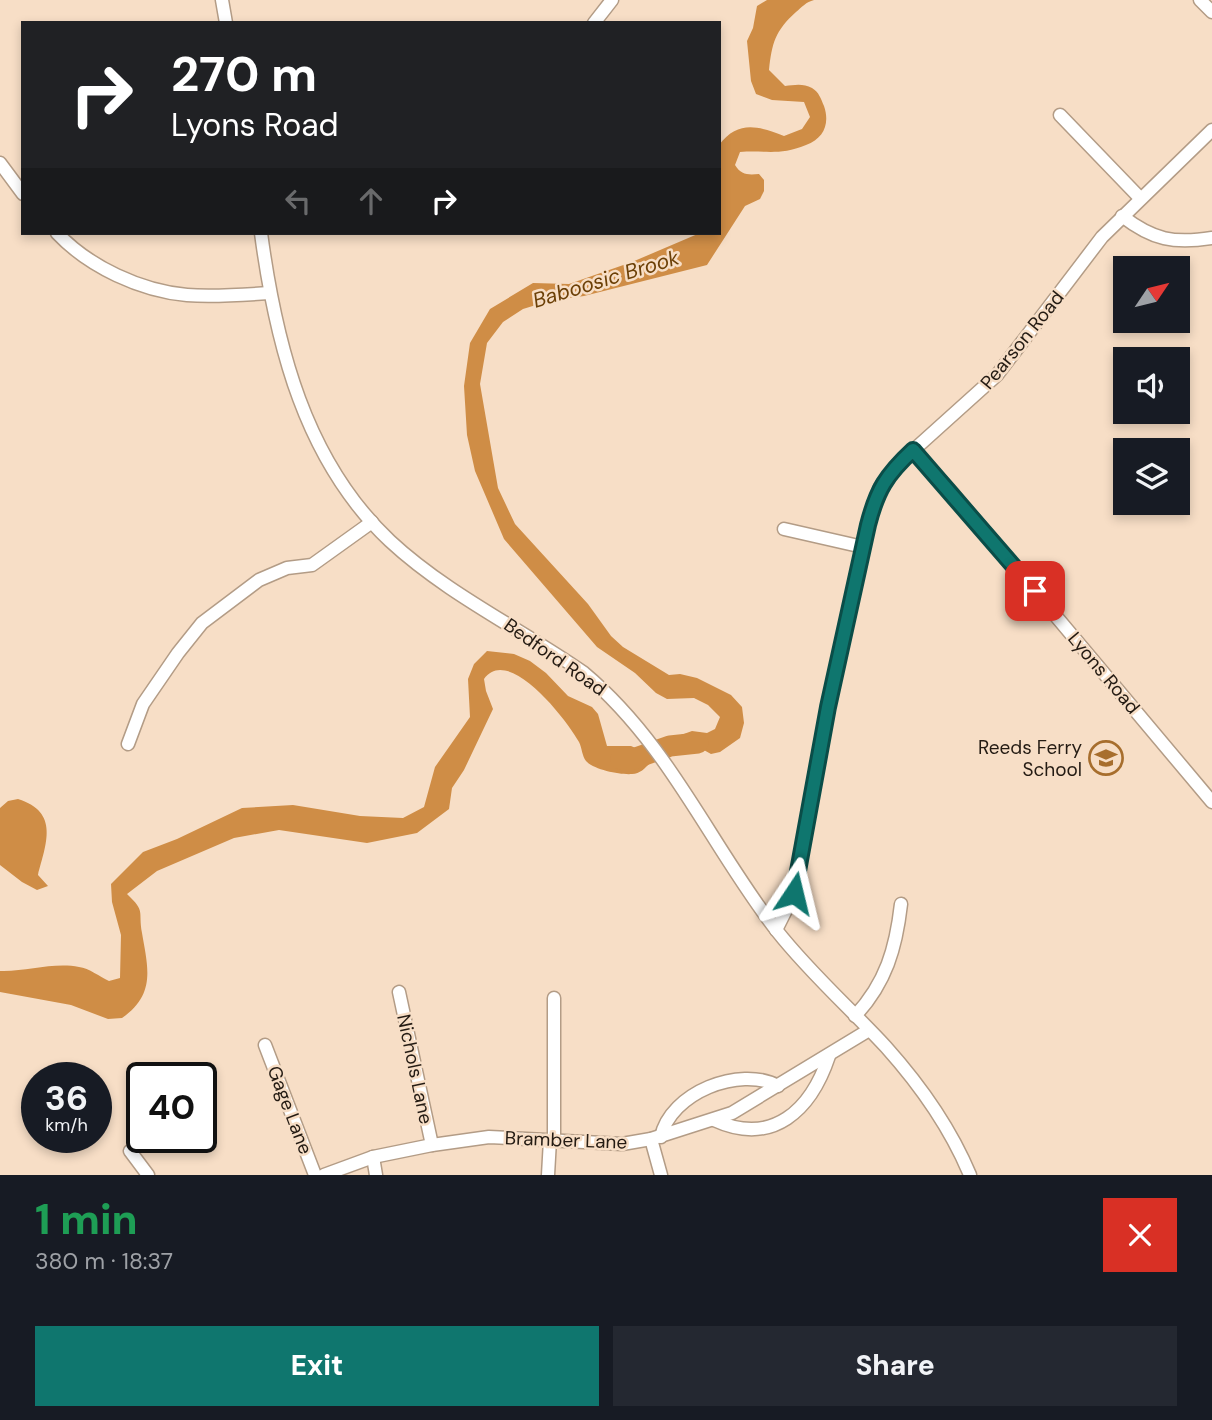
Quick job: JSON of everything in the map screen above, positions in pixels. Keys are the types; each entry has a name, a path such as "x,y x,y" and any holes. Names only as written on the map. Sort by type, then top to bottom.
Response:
{"street":[{"path":"222,0 226,21"},
{"path":"596,21 612,0"},
{"path":"1200,0 1212,12"},
{"path":"1060,115 1140,198"},
{"name":"Pearson Road","path":"776,930 793,897 828,707 863,547 880,486 897,465 982,390 1011,359 1085,259 1122,216 1212,130"},
{"path":"0,163 21,191"},
{"path":"1122,216 1140,230 1157,237 1188,242 1212,238"},
{"path":"59,235 83,255 106,269 159,291 209,296 269,293"},
{"name":"Bedford Road","path":"261,235 269,293 288,369 330,468 345,491 372,522 411,558 584,673 605,691 672,771 757,905 793,952 904,1068 950,1133 970,1175"},
{"name":"Lyons Road","path":"913,450 950,490 1212,802"},
{"path":"128,744 143,704 202,623 259,580 287,568 312,565 372,522"},
{"path":"783,529 863,547"},
{"path":"855,1016 870,1000 892,957 901,904"},
{"name":"Nichols Lane","path":"399,992 432,1145"},
{"path":"548,1175 552,1140 554,998"},
{"name":"Bramber Lane","path":"324,1175 373,1157 489,1137 621,1144 656,1138 714,1120 748,1104 869,1030"},
{"name":"Gage Lane","path":"265,1045 315,1175"},
{"path":"714,1120 743,1130 768,1128 783,1122 795,1114 816,1087 829,1056"},
{"path":"661,1175 656,1138 668,1117 684,1102 707,1088 732,1080 760,1078 778,1086"},
{"path":"132,1153 148,1175"},
{"path":"373,1157 376,1175"}],"water":[{"path":"767,0 814,0 806,3 783,25 773,45 769,70 785,86 805,85 816,92 826,113 824,130 812,142 796,148 773,152 740,152 735,165 745,174 759,174 764,180 764,191 760,199 745,206 707,265 523,309 503,322 487,343 480,384 498,488 515,524 623,647 669,675 680,674 697,678 731,695 742,707 744,723 740,738 720,752 711,754 702,749 681,753 670,746 670,739 692,731 707,733 715,729 720,717 708,705 694,698 667,699 656,693 635,673 597,647 504,539 475,471 467,435 464,386 470,343 490,309 533,283 569,284 632,262 695,235 721,235 721,143 734,132 749,127 784,136 802,129 810,117 804,102 772,100 756,94 751,81 747,41 753,28 757,6"},
{"path":"487,651 514,654 530,661 568,696 592,707 598,714 607,746 631,746 647,753 650,763 635,774 595,767 585,759 579,742 562,718 536,689 507,671 494,671 484,679 493,709 464,770 452,788 449,809 417,833 367,843 279,830 234,838 157,871 127,894 137,904 140,912 147,980 140,1000 122,1018 108,1019 71,1005 0,992 0,971 69,966 87,969 109,981 120,978 121,935 112,902 111,884 143,852 242,808 293,805 360,816 403,818 424,807 435,767 470,717 468,679 474,664"},
{"path":"18,799 40,812 47,830 38,875 48,886 37,890 0,865 0,808 8,801"}],"waterway":[{"name":"Baboosic Brook","path":"621,759 633,759 670,746 698,743"}],"place":[{"name":"Reeds Ferry School","path":"1106,758"}],"route":[{"path":"794,893 828,707 868,525 874,501 887,476 913,450 1035,591"}]}
